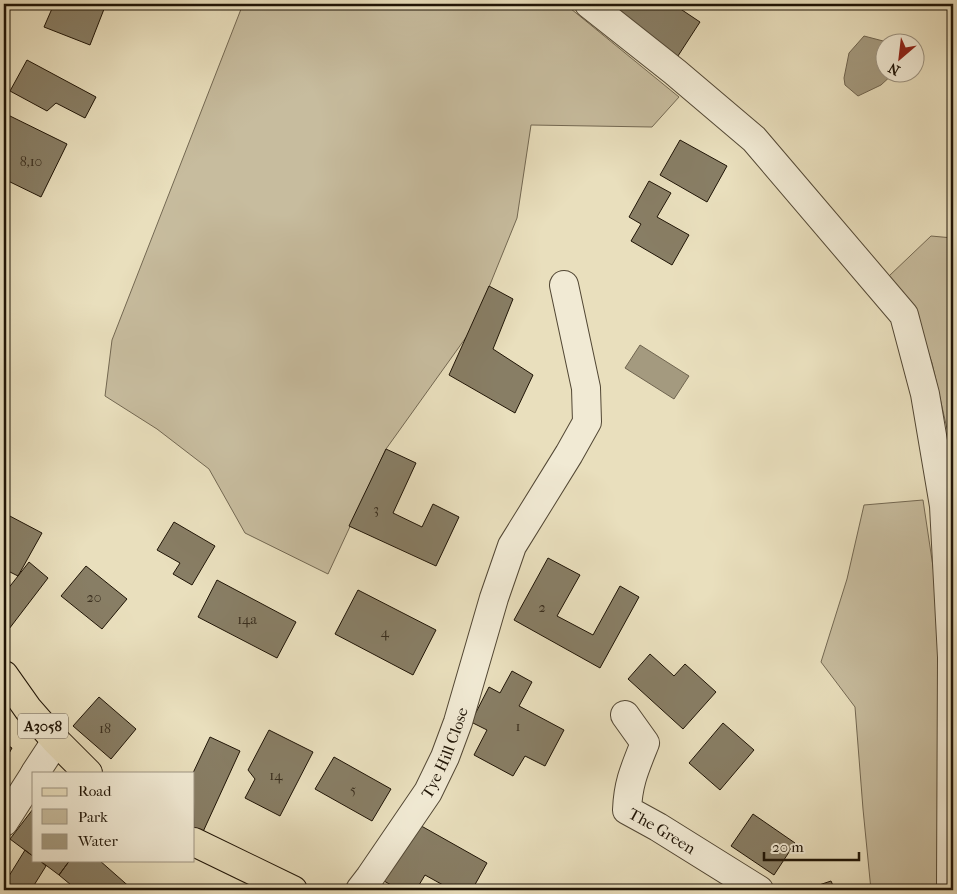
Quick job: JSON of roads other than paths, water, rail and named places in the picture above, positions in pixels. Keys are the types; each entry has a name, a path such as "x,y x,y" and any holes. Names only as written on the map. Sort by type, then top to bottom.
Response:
{"main road":[{"name":"A3058","path":"4,675 28,709 87,772"},
{"path":"195,842 293,890"}],"street":[{"path":"589,4 675,72 754,139 904,315 925,394 944,506 952,656 950,890"},
{"name":"Tye Hill Close","path":"360,890 428,792 445,757 458,722 494,598 512,546 587,422 586,388 564,284"},
{"name":"The Green","path":"626,715 645,743 632,775 628,793 628,810 759,890"},
{"path":"36,772 56,741"},
{"path":"4,822 32,779"}],"water":[{"path":"864,36 874,39 874,82 884,82 858,96 845,85 844,78 849,53"},
{"path":"640,345 689,376 674,399 625,368"}]}
